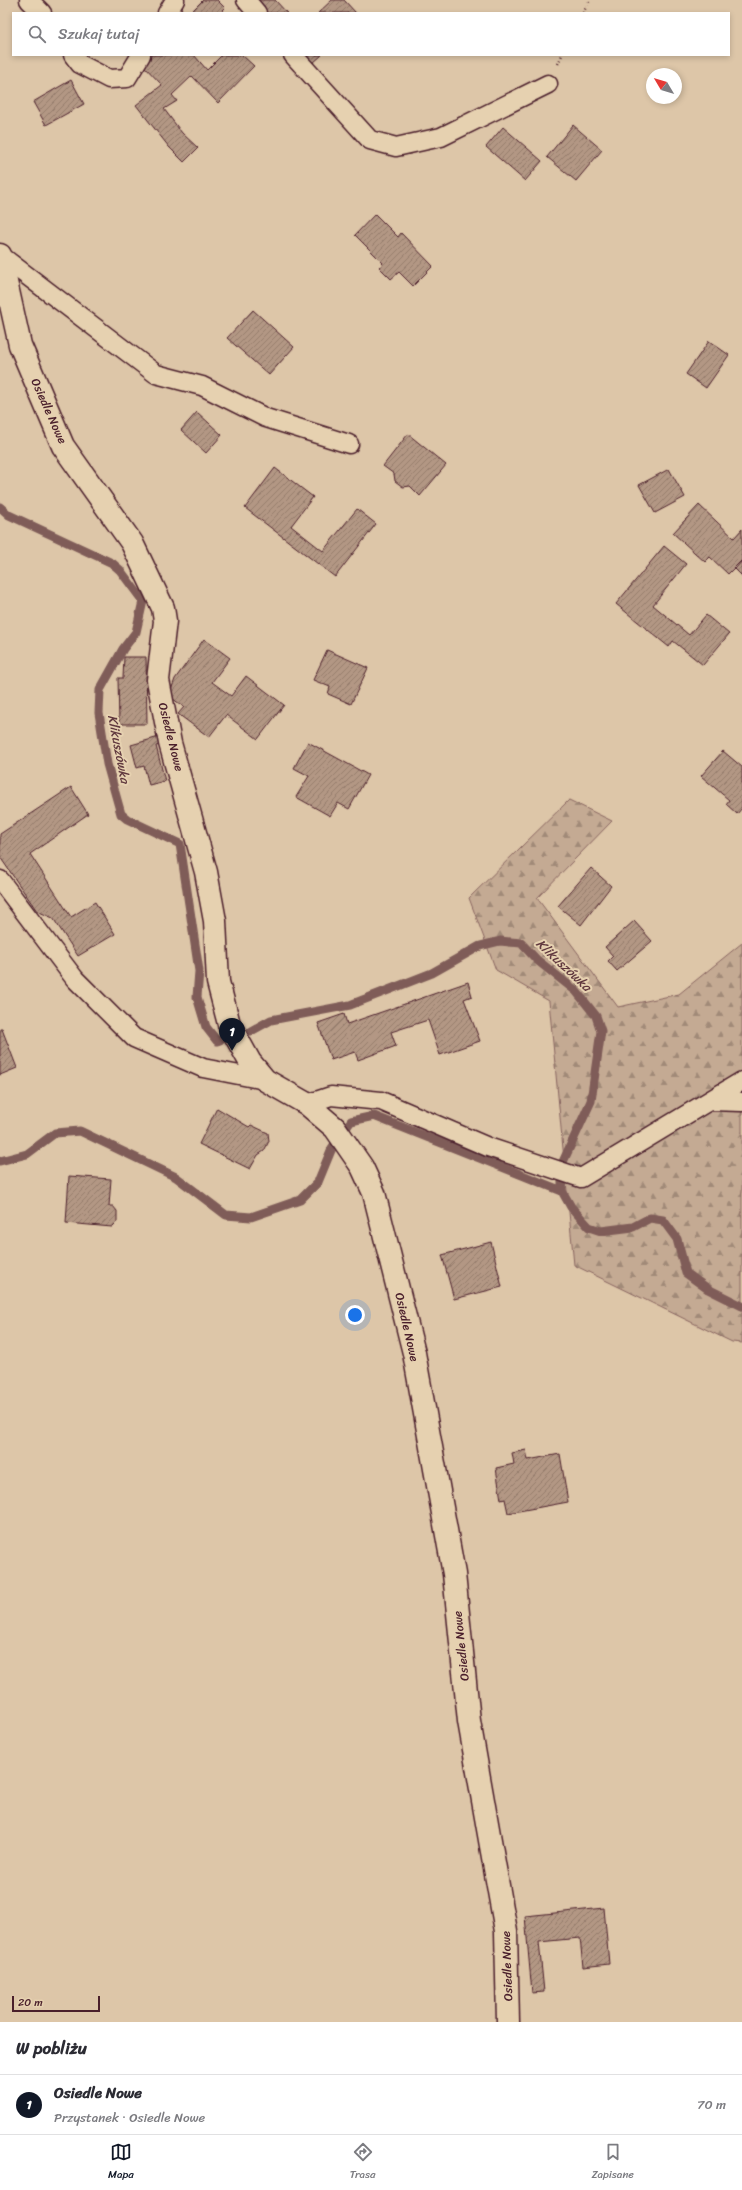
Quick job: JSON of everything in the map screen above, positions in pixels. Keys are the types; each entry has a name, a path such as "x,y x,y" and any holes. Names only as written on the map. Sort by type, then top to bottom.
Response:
{"street":[{"name":"Osiedle Nowe","path":"0,255 20,345 63,446 132,543 163,608 165,621 158,680 170,743 206,872 215,921 218,982 229,1024 250,1062 265,1080 307,1104 341,1134 362,1167 374,1193 414,1353 454,1574 469,1721 506,1931 508,2022"}],"lane":[{"path":"29,0 41,12"},
{"path":"168,12 175,0"},
{"path":"246,0 256,12"},
{"path":"74,56 80,64 109,79 127,78 140,56"},
{"path":"294,56 370,140 396,147 441,137 548,84"},
{"path":"0,255 156,374 202,386 266,418 349,444"},
{"path":"0,880 75,979 134,1038 202,1068 265,1080"},
{"path":"307,1104 331,1096 381,1101 488,1146 581,1178 742,1081"},
{"path":"709,1100 742,1102"}],"path":[{"path":"584,12 590,0"}],"green space":[{"path":"569,800 612,821 537,898 618,1007 679,994 742,943 742,1343 732,1342 574,1265 549,1001 496,970 469,898"}],"building":[{"path":"203,0 217,0 225,8 222,11 223,12 195,12 193,10"},
{"path":"256,0 275,0 286,12 266,12"},
{"path":"332,0 344,0 355,12 319,12"},
{"path":"148,56 195,56 207,70 221,56 243,56 254,66 218,103 192,76 172,95 177,101 164,109 182,133 198,148 184,162 169,147 136,105 162,85 143,65"},
{"path":"306,56 321,56 313,63"},
{"path":"71,80 84,104 46,125 33,102"},
{"path":"573,125 602,150 576,181 547,157"},
{"path":"503,127 542,161 525,181 486,147"},
{"path":"375,214 398,237 401,233 433,266 413,286 399,272 391,279 379,267 383,263 355,235"},
{"path":"253,310 294,347 269,375 227,338"},
{"path":"709,341 729,355 706,388 686,374"},
{"path":"197,412 222,435 206,453 181,430"},
{"path":"408,434 446,465 420,496 410,486 403,487 395,481 394,474 383,466"},
{"path":"275,468 313,497 291,526 323,551 357,509 376,524 335,577 245,508"},
{"path":"669,469 685,497 655,513 639,485"},
{"path":"699,505 734,538 742,529 742,560 728,574 710,557 705,562 673,533"},
{"path":"664,546 686,564 653,605 689,635 706,615 729,634 703,665 673,641 669,647 616,604"},
{"path":"742,561 742,576 735,569"},
{"path":"204,639 230,658 212,682 231,696 246,676 284,705 258,739 226,715 209,737 178,714 184,707 169,696 175,679"},
{"path":"327,650 368,668 351,704 328,694 330,687 313,680"},
{"path":"124,657 146,657 147,724 119,724 118,678 123,678"},
{"path":"159,737 161,745 156,746 165,781 149,785 144,766 137,768 131,745"},
{"path":"308,742 368,775 349,809 338,803 330,816 296,797 309,776 294,768"},
{"path":"723,751 742,767 742,808 737,814 726,804 729,800 701,776"},
{"path":"71,787 88,814 30,854 71,917 95,902 115,934 78,956 53,918 37,911 0,857 0,834"},
{"path":"591,868 611,886 581,925 558,906"},
{"path":"634,921 652,941 617,971 608,961 613,956 605,947"},
{"path":"468,982 472,996 464,999 480,1041 440,1055 428,1020 391,1032 396,1046 358,1060 355,1052 331,1060 318,1023 344,1014 347,1024"},
{"path":"0,1029 2,1029 17,1068 0,1075"},
{"path":"217,1108 249,1127 251,1125 268,1133 269,1141 264,1151 258,1155 250,1169 199,1144"},
{"path":"69,1176 111,1179 109,1206 113,1206 117,1211 117,1222 112,1227 66,1223"},
{"path":"491,1242 502,1287 454,1299 442,1255"},
{"path":"526,1450 528,1460 560,1454 568,1502 508,1513 505,1499 501,1500 496,1468 514,1464 512,1453"},
{"path":"604,1908 609,1964 583,1967 580,1938 539,1942 544,1992 532,1993 525,1916"}],"waterway":[{"name":"Klikuszówka","path":"0,507 9,515 112,563 120,570 143,601 136,632 123,649 100,690 99,713 107,764 121,814 127,819 180,844 199,971 197,997 206,1027 217,1041 220,1040"},
{"name":"Klikuszówka","path":"251,1031 271,1020 350,1005 432,973 480,946 500,941 521,943 537,960 576,991 596,1016 601,1031 591,1101 562,1164"},
{"path":"0,1161 27,1154 55,1133 80,1131 176,1177 226,1215 251,1217 300,1200 318,1182 332,1148 351,1121 374,1116 562,1191"},
{"name":"Klikuszówka","path":"562,1181 562,1191 571,1207 589,1227 601,1231 633,1227 650,1218 663,1220 677,1239 686,1273 708,1289 742,1306"}],"place":[{"name":"Osiedle Nowe","path":"232,1051"}]}
